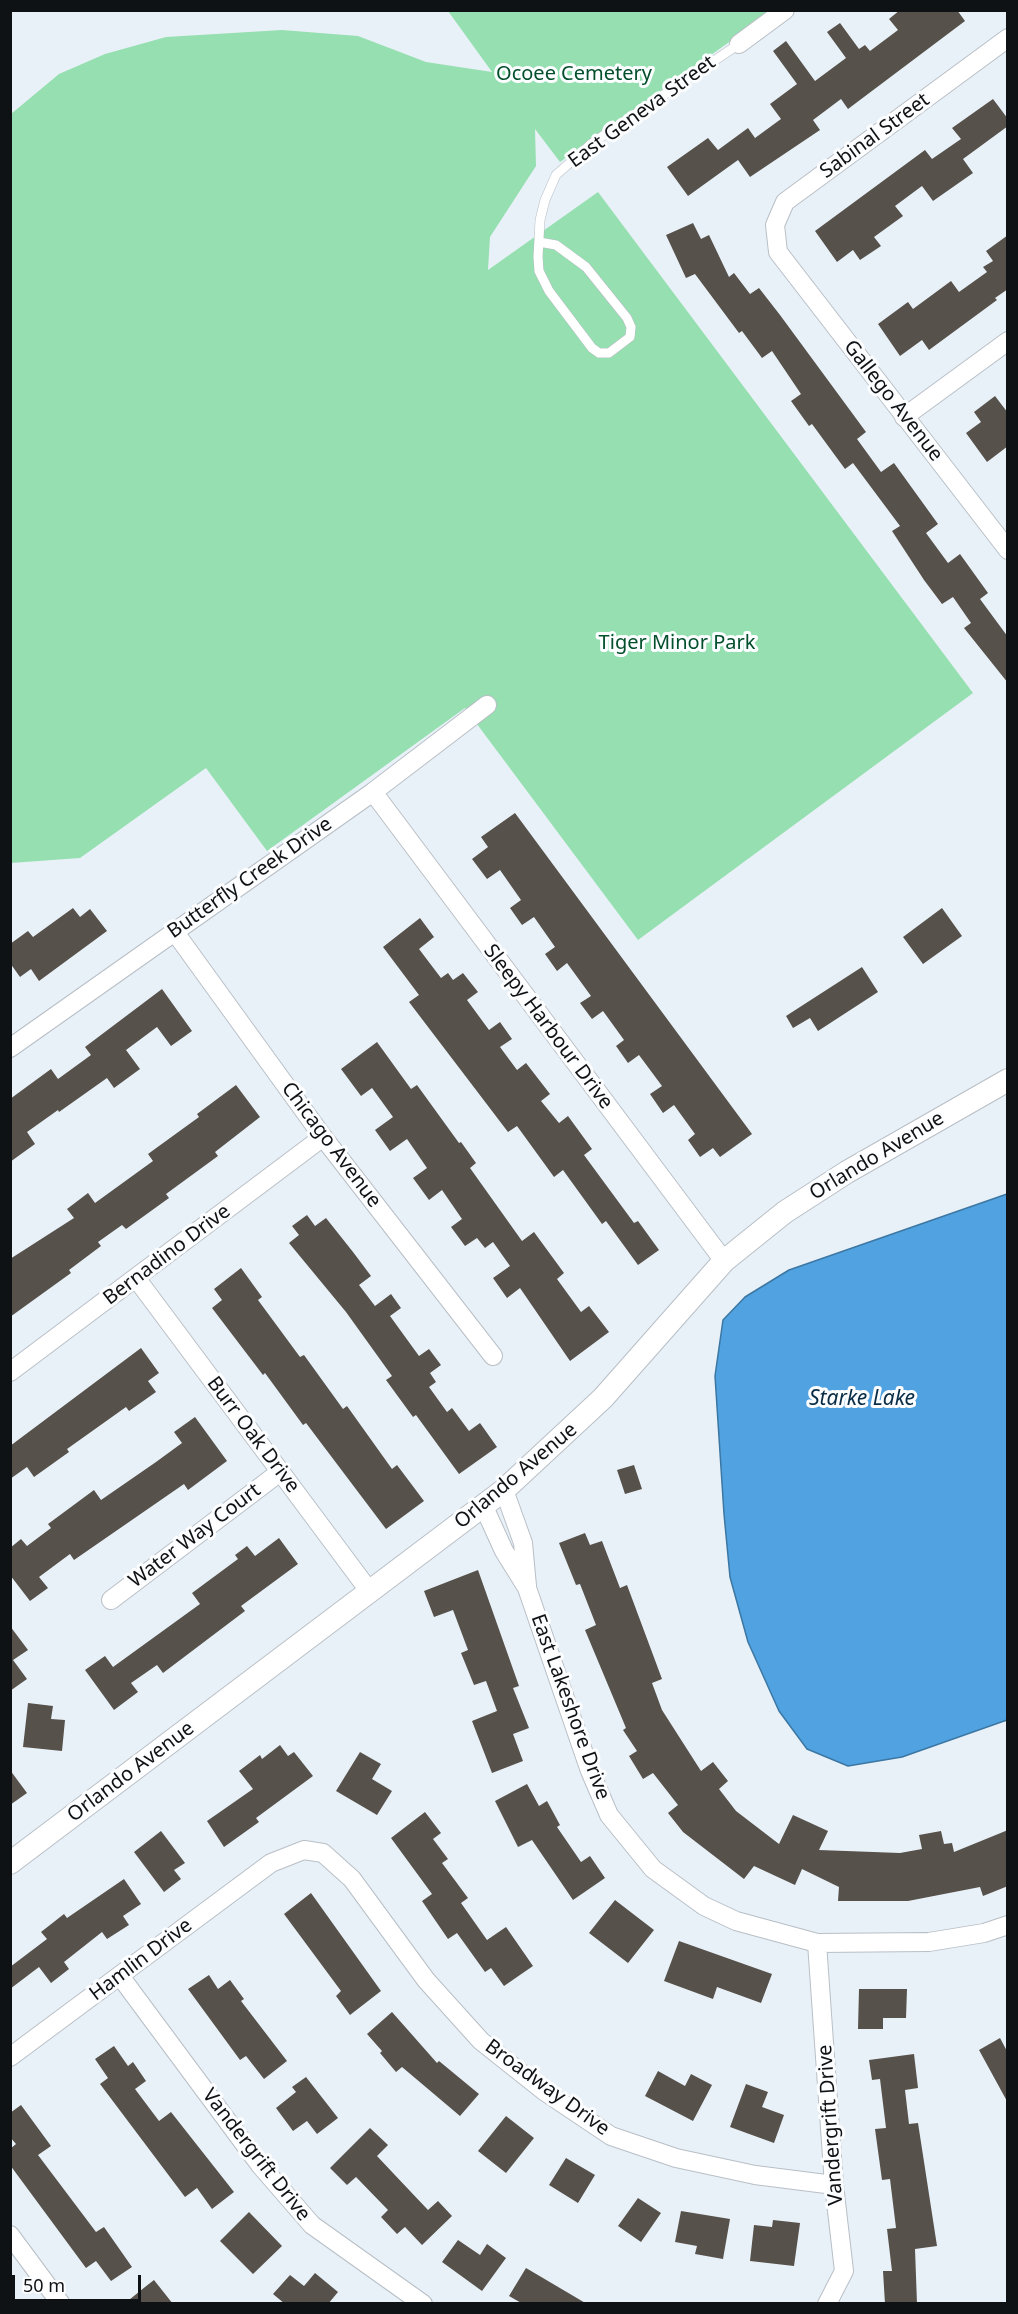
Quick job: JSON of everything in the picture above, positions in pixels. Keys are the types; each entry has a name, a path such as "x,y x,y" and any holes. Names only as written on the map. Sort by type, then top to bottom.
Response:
{"street":[{"name":"East Geneva Street","path":"739,44 786,10"},
{"name":"Sabinal Street","path":"778,252 775,225 785,202 1008,38"},
{"name":"Gallego Avenue","path":"778,252 1008,550"},
{"path":"904,417 1008,342"},
{"name":"Butterfly Creek Drive","path":"10,1048 373,792 487,705"},
{"name":"Sleepy Harbour Drive","path":"373,792 724,1261"},
{"name":"Chicago Avenue","path":"174,931 323,1137 493,1356"},
{"name":"Orlando Avenue","path":"10,1863 484,1507 603,1398 724,1261 785,1212 820,1189 1008,1080"},
{"name":"Bernadino Drive","path":"10,1371 323,1137"},
{"name":"Burr Oak Drive","path":"136,1278 370,1592"},
{"name":"Water Way Court","path":"111,1600 280,1472"},
{"name":"East Lakeshore Drive","path":"504,1490 524,1543 527,1588"},
{"name":"East Lakeshore Drive","path":"484,1507 504,1551 527,1588 590,1771 609,1815 653,1869 704,1906 736,1921 817,1943 929,1942 984,1933 1008,1925"},
{"name":"Broadway Drive","path":"271,1863 304,1850 322,1853 352,1879 426,1980 481,2041 544,2091 611,2136 676,2158 755,2175 834,2185"},
{"name":"Hamlin Drive","path":"10,2057 271,1863"},
{"name":"Vandergrift Drive","path":"817,1943 834,2185 844,2271 827,2304"},
{"name":"Vandergrift Drive","path":"120,1976 260,2165 312,2225 423,2304"},
{"path":"10,2235 61,2304"}],"lane":[{"name":"East Geneva Street","path":"539,242 556,245 586,267 627,318 631,327 630,337 609,352 599,353 592,348 549,291 539,271 539,242 545,200 556,175 591,144 739,44"}],"green space":[{"path":"448,11 773,11 560,162 535,129 536,166 490,237 488,270 598,192 973,693 638,940 465,708 267,851 206,768 80,858 11,863 11,114 59,74 105,54 166,37 282,30 358,36 426,62 492,72"}],"water":[{"name":"Starke Lake","path":"1007,1194 1007,1720 902,1757 848,1766 807,1749 779,1711 748,1642 730,1577 724,1514 715,1376 723,1320 745,1297 789,1270"}],"building":[{"path":"900,10 957,10 965,21 848,109 841,99 813,120 820,130 750,177 738,160 688,196 667,167 708,138 718,150 748,128 755,138 781,119 770,104 797,84 773,51 786,41 815,81 846,58 827,32 840,23 859,49 865,45 870,51 898,30 889,19"},
{"path":"993,99 1008,119 1008,126 963,159 973,173 933,201 922,186 895,206 903,216 874,237 881,246 860,260 853,250 837,262 815,231 925,150 932,159 961,139 952,128"},
{"path":"693,223 701,239 709,235 729,277 734,273 750,294 759,288 780,315 866,432 857,439 881,472 894,463 938,524 926,533 948,563 960,554 988,593 980,599 1008,637 1008,683 964,628 971,623 953,597 942,604 924,580 892,531 900,526 853,463 845,469 812,424 809,426 791,401 801,394 772,351 762,358 742,331 739,333 695,274 686,278 666,235"},
{"path":"1008,235 1008,289 995,298 997,300 929,350 922,340 900,356 878,324 908,302 913,309 951,281 959,292 987,272 983,267 993,261 986,251"},
{"path":"995,396 1008,413 1008,446 987,462 966,433 981,422 974,412"},
{"path":"515,813 752,1134 720,1157 713,1148 700,1157 688,1140 695,1134 674,1105 663,1113 650,1094 662,1086 639,1055 628,1063 616,1046 624,1040 603,1011 592,1019 580,1003 591,996 567,963 557,971 545,954 555,947 534,917 522,925 510,908 521,900 500,870 487,879 472,859 488,847 481,837"},
{"path":"73,908 80,917 90,909 107,931 39,981 31,969 20,977 10,963 10,944 28,931 33,937"},
{"path":"942,908 962,936 923,964 903,937"},
{"path":"420,918 434,937 419,949 441,978 448,973 453,980 463,973 478,992 467,1000 489,1030 500,1022 512,1039 500,1047 517,1070 526,1063 550,1094 541,1101 559,1123 568,1116 592,1149 584,1155 634,1223 638,1221 659,1250 638,1265 606,1221 602,1224 563,1170 554,1177 517,1126 508,1132 409,1002 419,995 383,947"},
{"path":"862,967 878,992 818,1031 810,1018 793,1028 786,1016"},
{"path":"162,989 192,1031 171,1046 157,1027 126,1050 140,1069 114,1088 107,1078 27,1132 35,1144 10,1162 10,1099 51,1069 58,1079 91,1055 85,1047"},
{"path":"377,1042 411,1089 417,1085 459,1143 461,1142 476,1163 470,1168 522,1241 534,1232 564,1273 557,1279 581,1312 589,1306 609,1332 570,1361 520,1288 507,1298 493,1278 510,1266 493,1242 485,1248 477,1238 465,1246 451,1227 462,1219 442,1190 429,1200 413,1178 427,1168 407,1139 390,1151 375,1130 393,1117 372,1088 361,1096 341,1069"},
{"path":"236,1085 260,1117 215,1152 218,1156 166,1194 169,1198 126,1229 122,1225 98,1242 101,1246 69,1270 71,1273 10,1317 10,1259 74,1218 67,1209 88,1193 95,1203 153,1161 148,1154 199,1117 197,1114"},
{"path":"307,1215 315,1226 326,1218 371,1276 359,1285 375,1306 391,1294 401,1308 390,1316 419,1356 429,1349 441,1365 430,1373 436,1382 429,1387 447,1412 452,1408 469,1431 480,1423 497,1447 459,1474 416,1415 413,1417 386,1380 392,1376 346,1312 289,1243 299,1235 292,1226"},
{"path":"241,1268 262,1297 258,1300 300,1357 304,1355 343,1409 347,1406 392,1469 397,1465 424,1501 386,1529 306,1423 303,1425 265,1373 263,1375 212,1308 222,1300 214,1289"},
{"path":"141,1348 159,1373 148,1381 156,1392 129,1411 126,1407 67,1449 69,1452 34,1477 27,1467 10,1479 10,1446"},
{"path":"195,1417 227,1461 188,1490 184,1484 74,1560 70,1554 39,1577 48,1588 30,1601 10,1575 10,1548 21,1539 27,1546 51,1528 48,1524 94,1490 101,1500 156,1462 182,1443 174,1432"},
{"path":"634,1465 642,1489 625,1494 617,1470"},
{"path":"585,1533 590,1545 602,1541 620,1588 627,1585 662,1679 652,1683 662,1710 701,1771 713,1762 728,1781 719,1789 736,1811 779,1844 793,1815 828,1831 819,1850 900,1853 922,1849 919,1835 941,1831 944,1844 952,1843 954,1852 1008,1830 1008,1886 983,1896 980,1887 908,1901 838,1901 839,1887 802,1869 795,1885 754,1866 744,1879 683,1832 668,1813 678,1805 653,1773 643,1779 629,1756 637,1751 623,1730 626,1728 585,1630 596,1625 580,1584 576,1585 559,1543"},
{"path":"279,1538 298,1564 241,1606 245,1611 163,1673 157,1665 131,1683 138,1692 114,1710 85,1670 105,1656 113,1667 200,1604 192,1593 238,1559 235,1555 247,1546 255,1556"},
{"path":"478,1570 519,1686 513,1688 529,1728 513,1734 523,1761 492,1773 472,1721 497,1711 486,1681 474,1685 461,1653 468,1650 453,1610 434,1617 424,1591"},
{"path":"10,1626 28,1650 13,1660 27,1679 10,1691"},
{"path":"28,1703 53,1706 51,1719 65,1720 62,1751 23,1747"},
{"path":"280,1745 288,1756 294,1752 313,1776 256,1818 259,1822 224,1847 207,1821 253,1789 239,1771 260,1755 262,1759"},
{"path":"360,1752 381,1764 372,1779 392,1791 377,1815 336,1791"},
{"path":"10,1770 27,1793 10,1805"},
{"path":"527,1784 539,1806 547,1801 560,1825 557,1827 581,1862 590,1856 605,1878 573,1900 532,1840 518,1847 495,1801"},
{"path":"425,1812 441,1833 433,1839 448,1859 442,1863 468,1898 461,1903 487,1940 506,1927 533,1966 504,1986 491,1968 485,1972 457,1933 448,1939 422,1901 432,1894 391,1838"},
{"path":"161,1831 185,1863 174,1870 181,1879 164,1892 134,1852"},
{"path":"124,1879 141,1904 123,1916 129,1925 107,1939 102,1932 64,1962 69,1969 51,1983 39,1967 10,1989 10,1967 47,1939 41,1932 64,1914 67,1918"},
{"path":"311,1893 381,1991 350,2015 336,1996 341,1991 284,1914"},
{"path":"615,1900 654,1930 628,1963 589,1933"},
{"path":"679,1941 772,1974 761,2003 717,1987 713,1999 664,1981"},
{"path":"209,1975 218,1989 230,1980 244,1999 241,2001 287,2061 264,2079 246,2056 240,2060 188,1989"},
{"path":"859,1989 907,1989 906,2018 883,2018 883,2029 858,2029"},
{"path":"392,2012 437,2063 439,2061 479,2094 460,2116 402,2067 396,2072 367,2034"},
{"path":"1000,2038 1008,2053 1008,2103 979,2050"},
{"path":"114,2046 128,2066 133,2062 146,2081 135,2089 159,2121 171,2112 234,2192 212,2209 197,2188 185,2197 100,2084 108,2078 95,2059"},
{"path":"914,2054 918,2088 905,2090 909,2124 918,2123 937,2246 915,2249 917,2304 885,2304 883,2271 892,2271 887,2229 896,2228 890,2179 882,2180 875,2129 886,2128 880,2079 872,2080 869,2060"},
{"path":"658,2071 685,2086 691,2074 712,2085 693,2121 645,2096"},
{"path":"306,2077 338,2118 317,2134 307,2121 293,2131 276,2108 296,2092 292,2087"},
{"path":"746,2084 768,2092 762,2107 784,2115 774,2143 730,2127"},
{"path":"21,2105 51,2146 38,2155 96,2232 104,2227 132,2267 111,2281 96,2261 86,2268 10,2165 10,2149 16,2144 10,2137 10,2113"},
{"path":"506,2116 534,2138 506,2173 478,2151"},
{"path":"370,2128 388,2145 377,2156 428,2210 438,2201 452,2216 422,2245 405,2227 397,2234 381,2217 388,2210 356,2177 347,2185 330,2168"},
{"path":"566,2158 595,2175 578,2203 549,2185"},
{"path":"638,2198 661,2213 641,2242 618,2226"},
{"path":"681,2211 730,2219 723,2259 695,2254 697,2246 675,2242"},
{"path":"249,2212 282,2246 253,2274 220,2241"},
{"path":"773,2220 800,2223 794,2266 750,2261 754,2225 772,2227"},
{"path":"458,2240 480,2255 487,2244 506,2258 482,2291 442,2262"},
{"path":"526,2268 587,2304 523,2304 509,2296"},
{"path":"315,2273 338,2292 328,2304 285,2304 273,2294 290,2275 304,2286"},
{"path":"154,2280 173,2304 124,2304 145,2287"}],"park label":[{"name":"Ocoee Cemetery","path":"574,74"},
{"name":"Tiger Minor Park","path":"677,643"}]}
